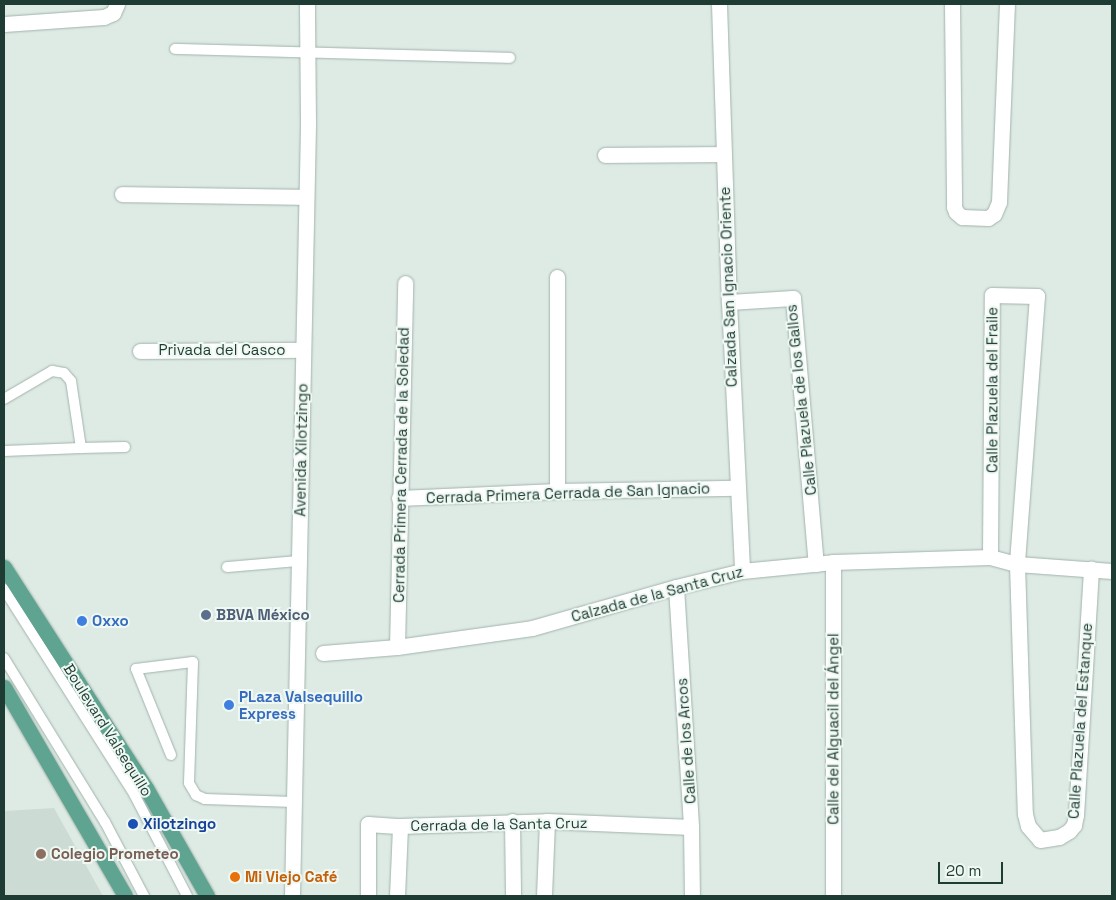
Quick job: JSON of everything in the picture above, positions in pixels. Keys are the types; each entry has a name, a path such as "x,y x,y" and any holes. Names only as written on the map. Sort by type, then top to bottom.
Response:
{"main road":[{"name":"Boulevard Valsequillo","path":"4,567 146,788 206,896"},
{"path":"4,687 125,896"}],"street":[{"path":"4,24 104,17 113,13 117,4"},
{"name":"Avenida Xilotzingo","path":"292,896 306,198 307,4"},
{"name":"Calzada San Ignacio Oriente","path":"719,4 729,302 742,571"},
{"path":"952,4 954,207 956,212 962,217 988,218 994,214 999,202 1007,4"},
{"path":"605,155 723,154"},
{"path":"122,194 306,198"},
{"path":"557,277 557,491"},
{"name":"Cerrada Primera Cerrada de la Soledad","path":"397,646 405,283"},
{"name":"Calle Plazuela del Fraile","path":"990,557 992,295 1037,296 1017,564"},
{"name":"Calle Plazuela de los Gallos","path":"729,302 793,298 816,564"},
{"name":"Privada del Casco","path":"140,351 303,350"},
{"name":"Cerrada Primera Cerrada de San Ignacio","path":"399,498 557,491 737,488"},
{"name":"Calzada de la Santa Cruz","path":"323,653 397,646 532,628 676,587 742,571 833,562 990,557 1017,564 1112,571"},
{"name":"Calle del Alguacil del Ángel","path":"833,562 833,896"},
{"name":"Calle Plazuela del Estanque","path":"1017,564 1025,814 1028,826 1040,840 1059,837 1069,831 1074,825 1076,815 1091,568"},
{"name":"Calle de los Arcos","path":"676,587 691,827 692,896"},
{"path":"512,821 513,896"},
{"path":"544,896 546,821"},
{"name":"Cerrada de la Santa Cruz","path":"368,896 368,824 400,826 546,821 691,827"},
{"path":"398,896 400,826"}],"lane":[{"path":"175,49 510,58"},
{"path":"4,399 52,371 64,373 70,381 81,448"},
{"path":"4,450 125,447"},
{"path":"227,567 299,560"},
{"path":"4,589 134,794 187,896"},
{"path":"4,658 105,822 144,896"},
{"path":"171,755 136,669 193,662 189,783 196,795 205,799 294,802"}],"shaded area":[{"name":"Colegio Prometeo","path":"54,808 103,896 4,896 4,811"}],"place":[{"name":"BBVA México","path":"206,615"},
{"name":"Oxxo","path":"82,621"},
{"name":"PLaza Valsequillo Express","path":"229,705"},
{"name":"Xilotzingo","path":"133,824"},
{"name":"Colegio Prometeo","path":"41,854"},
{"name":"Mi Viejo Café","path":"235,877"}]}
